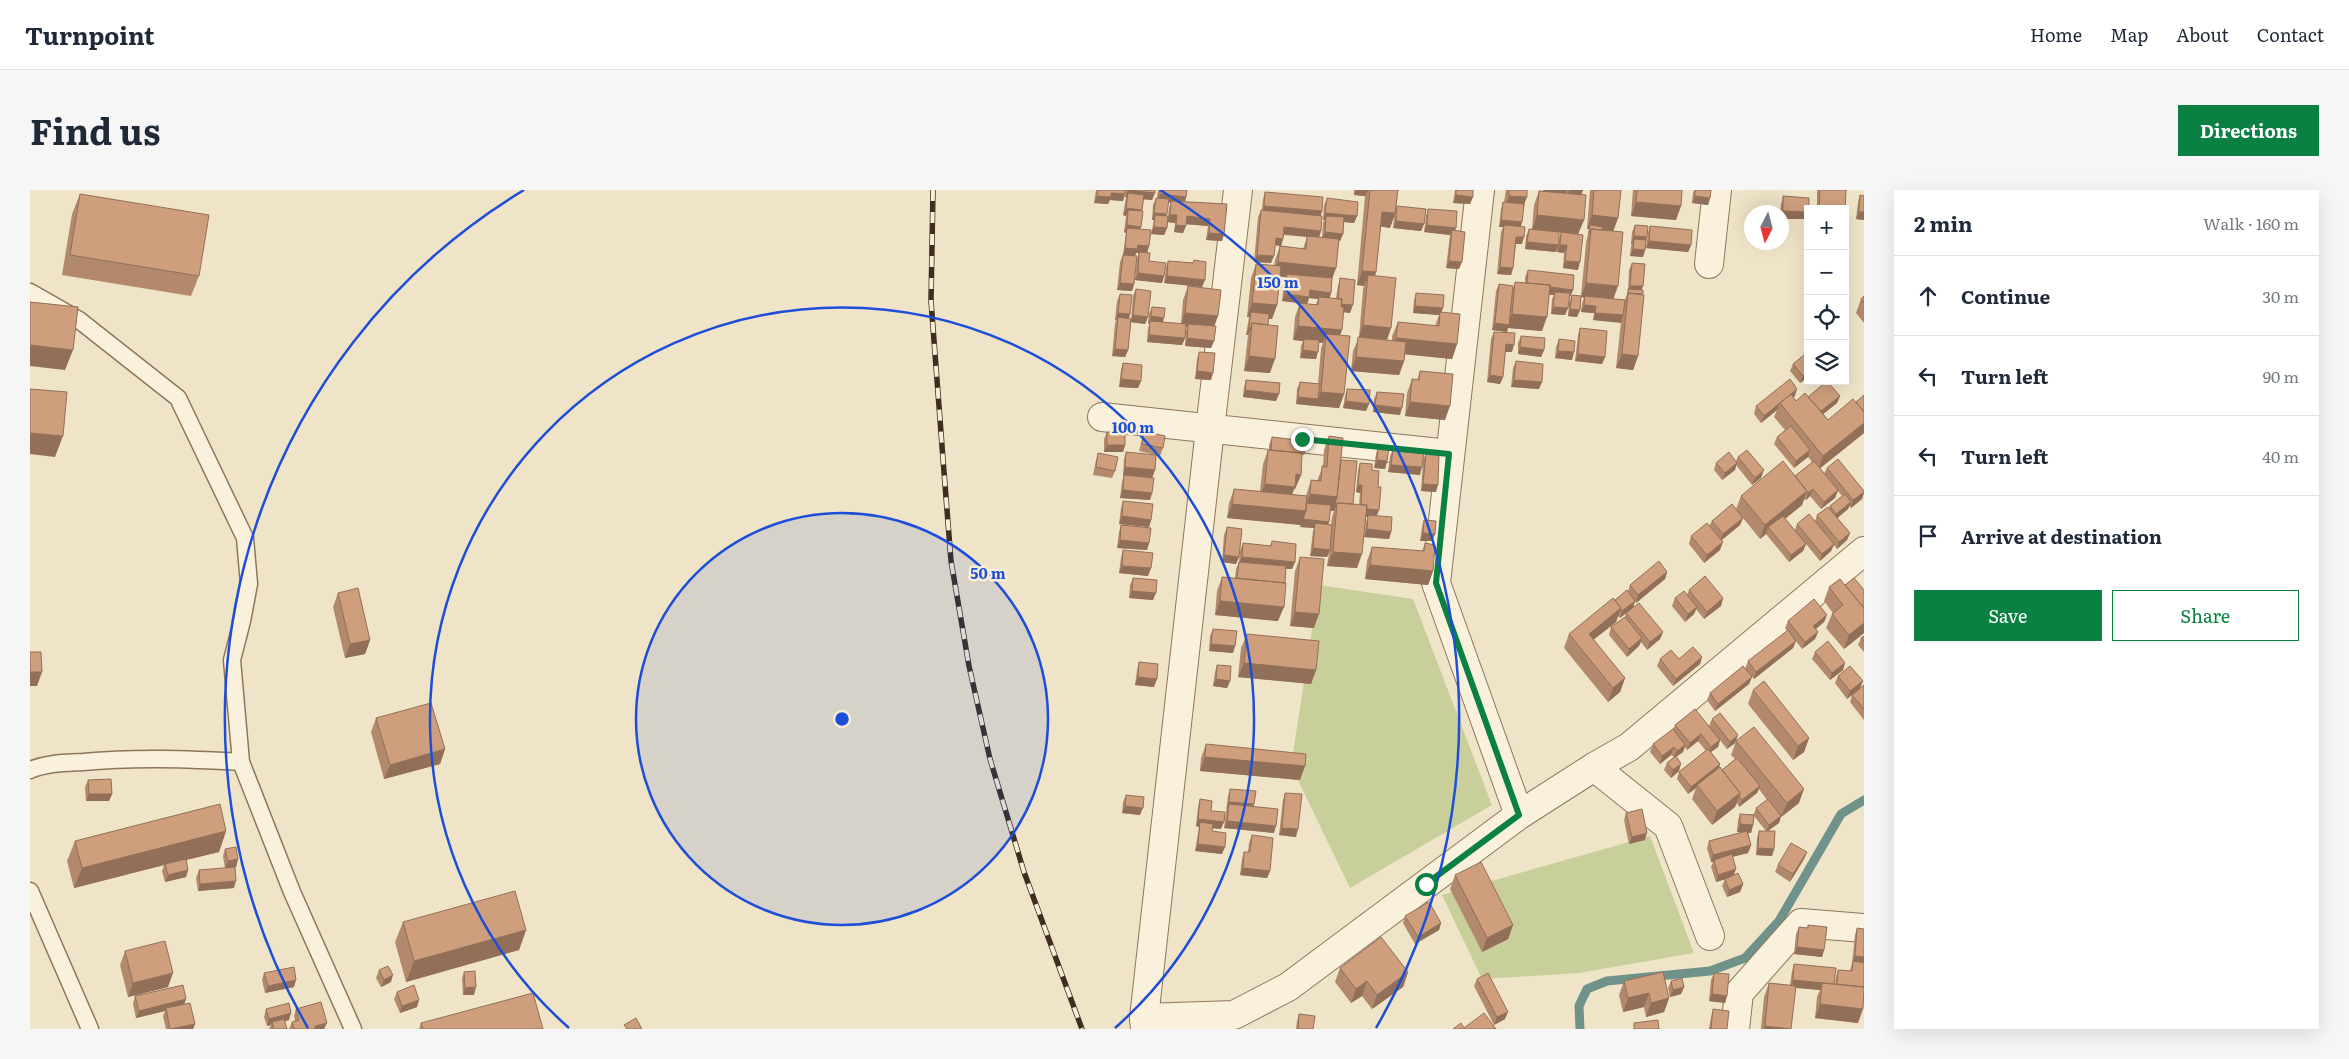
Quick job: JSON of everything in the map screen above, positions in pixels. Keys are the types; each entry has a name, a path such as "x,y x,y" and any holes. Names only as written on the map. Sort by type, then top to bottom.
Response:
{"street":[{"path":"1238,190 1144,1023 1235,1022 1288,987 1519,815 1594,767 1629,748 1864,551"},
{"path":"1480,190 1436,583 1519,815"},
{"path":"1709,264 1717,190"},
{"path":"1102,417 1449,454"},
{"path":"1594,767 1668,826 1710,936"},
{"path":"1735,1029 1739,993 1801,923 1864,928"}],"lane":[{"path":"30,292 78,320 178,398 245,538 249,584 232,660 241,762 292,892 354,1029"},
{"path":"30,770 43,765 107,760 175,759 241,762"},
{"path":"30,891 90,1029"}],"green space":[{"path":"1319,585 1413,599 1492,805 1350,888 1291,766"},
{"path":"1650,836 1694,953 1579,973 1482,979 1442,895"}],"building":[{"path":"1098,190 1126,190 1125,194 1111,193 1111,197 1097,196"},
{"path":"1128,190 1155,190 1155,193"},
{"path":"1160,190 1187,190 1186,197 1160,194"},
{"path":"1370,190 1398,190 1395,213 1382,212 1376,272 1362,271"},
{"path":"1456,190 1473,190 1473,197 1456,195"},
{"path":"1509,190 1527,190 1527,197 1509,196"},
{"path":"1594,190 1621,190 1618,218 1592,215"},
{"path":"1637,190 1682,190 1681,206 1636,202"},
{"path":"1695,190 1711,190 1710,198 1695,196"},
{"path":"1820,190 1846,190 1845,205 1819,205"},
{"path":"1539,191 1586,195 1584,220 1537,215"},
{"path":"1265,192 1323,197 1322,211 1264,206"},
{"path":"1128,193 1144,195 1142,210 1126,208"},
{"path":"80,194 209,215 199,276 70,255"},
{"path":"1860,195 1864,196 1864,212 1859,212"},
{"path":"1783,196 1809,198 1809,205 1804,205 1804,212 1789,211 1789,205 1783,205"},
{"path":"1156,198 1169,199 1167,214 1154,213"},
{"path":"1327,198 1358,202 1357,216 1325,213"},
{"path":"1171,201 1227,204 1224,234 1209,233 1210,219 1187,216 1186,226 1176,225 1177,215 1170,215"},
{"path":"1503,202 1524,204 1522,222 1501,220"},
{"path":"1397,206 1426,209 1424,224 1396,221"},
{"path":"1428,209 1457,211 1456,228 1427,225"},
{"path":"1128,210 1143,211 1141,227 1127,225"},
{"path":"1261,210 1322,216 1321,231 1284,227 1283,239 1276,238 1274,256 1257,255"},
{"path":"1155,215 1168,216 1167,228 1154,227"},
{"path":"1326,216 1344,217 1343,234 1325,232"},
{"path":"1504,225 1525,227 1524,237 1516,237 1513,268 1500,267"},
{"path":"1590,225 1603,227 1602,230 1591,229 1589,233"},
{"path":"1635,225 1648,226 1647,237 1634,236"},
{"path":"1650,226 1692,230 1691,245 1649,241"},
{"path":"1127,228 1151,230 1149,246 1138,245 1137,249 1125,248"},
{"path":"1529,229 1559,232 1559,245 1527,242"},
{"path":"1591,229 1623,232 1618,286 1586,283"},
{"path":"1452,230 1465,232 1462,262 1449,261"},
{"path":"1561,232 1583,235 1580,262 1565,261 1567,245 1560,245"},
{"path":"1307,236 1339,239 1336,268 1278,262 1280,246 1306,249"},
{"path":"1634,239 1646,240 1645,250 1633,249"},
{"path":"1139,252 1150,253 1149,261 1166,263 1164,276 1138,273"},
{"path":"1123,255 1137,256 1134,284 1120,283"},
{"path":"1194,260 1206,262 1205,280 1167,276 1168,261 1193,263"},
{"path":"1632,263 1645,264 1643,286 1630,286"},
{"path":"1256,264 1281,266 1277,305 1252,303"},
{"path":"1528,270 1574,275 1573,290 1527,283"},
{"path":"1287,274 1332,278 1331,293 1310,290 1309,297 1285,294"},
{"path":"1368,275 1396,278 1391,328 1363,325"},
{"path":"1340,278 1355,280 1353,305 1341,304 1342,299 1338,299"},
{"path":"1515,282 1550,285 1547,317 1512,314"},
{"path":"1499,284 1513,286 1509,325 1495,323"},
{"path":"1188,286 1221,290 1218,316 1185,313"},
{"path":"1136,289 1151,291 1148,317 1133,315"},
{"path":"1628,289 1643,290 1643,294 1628,293"},
{"path":"1555,292 1570,293 1568,308 1553,307"},
{"path":"1416,293 1444,295 1443,308 1415,306"},
{"path":"1628,293 1644,295 1638,356 1622,354"},
{"path":"1120,294 1132,295 1130,314 1118,313"},
{"path":"1572,295 1581,296 1580,310 1570,309"},
{"path":"1585,296 1625,300 1623,315 1595,313 1596,306 1584,305"},
{"path":"1319,297 1342,299 1341,307 1344,307 1342,330 1298,326 1300,303 1318,305"},
{"path":"30,302 78,307 73,350 30,345"},
{"path":"1152,307 1165,308 1164,318 1151,316"},
{"path":"1251,312 1269,314 1268,325 1252,323 1251,328 1249,328"},
{"path":"1440,312 1460,314 1457,344 1396,338 1398,322 1439,326"},
{"path":"1118,317 1131,319 1128,350 1115,349"},
{"path":"1150,321 1186,324 1185,338 1149,335"},
{"path":"1252,323 1278,326 1275,359 1249,356"},
{"path":"1188,324 1216,326 1214,341 1187,338"},
{"path":"1580,328 1607,331 1605,357 1578,354"},
{"path":"1494,332 1515,333 1514,345 1506,344 1503,377 1490,375"},
{"path":"1326,334 1350,336 1344,394 1321,392"},
{"path":"1521,336 1545,338 1544,350 1520,347"},
{"path":"1358,337 1406,342 1404,361 1356,357"},
{"path":"1304,339 1319,340 1318,352 1303,350"},
{"path":"1559,339 1575,341 1574,352 1558,351"},
{"path":"1199,352 1215,353 1213,373 1197,371"},
{"path":"1804,355 1804,375 1803,376 1793,364"},
{"path":"1516,361 1543,364 1542,382 1514,380"},
{"path":"1123,363 1142,365 1141,381 1121,379"},
{"path":"1420,371 1453,374 1450,406 1410,402 1412,379 1419,380"},
{"path":"1790,379 1797,389 1764,416 1756,406"},
{"path":"1246,380 1280,383 1279,394 1245,390"},
{"path":"1300,382 1320,384 1318,399 1298,397"},
{"path":"1822,385 1830,385 1840,396 1821,411 1808,397"},
{"path":"30,389 67,392 63,436 30,433"},
{"path":"1347,389 1370,390 1369,404 1346,401"},
{"path":"1377,392 1404,394 1402,408 1375,405"},
{"path":"1805,393 1828,420 1853,399 1864,412 1864,423 1823,456 1780,403 1791,394 1796,401"},
{"path":"1864,395 1864,412 1856,402"},
{"path":"1791,426 1810,450 1796,461 1777,437"},
{"path":"1144,431 1165,436 1163,448 1142,444"},
{"path":"1107,432 1125,432 1125,445 1107,445"},
{"path":"1329,436 1343,438 1337,497 1310,494 1311,480 1321,481 1322,466 1327,467"},
{"path":"1272,437 1305,441 1304,454 1271,450"},
{"path":"1378,447 1389,448 1387,461 1377,460"},
{"path":"1393,449 1424,452 1422,467 1391,465"},
{"path":"1268,450 1302,453 1301,475 1296,474 1295,487 1265,484"},
{"path":"1747,450 1764,470 1755,478 1738,457"},
{"path":"1126,452 1156,455 1155,470 1125,467"},
{"path":"1729,452 1737,463 1725,473 1716,463"},
{"path":"1098,453 1118,457 1115,471 1096,467"},
{"path":"1426,453 1439,454 1438,485 1423,484"},
{"path":"1838,459 1864,491 1853,500 1827,468"},
{"path":"1341,460 1357,461 1353,504 1335,504"},
{"path":"1783,461 1807,491 1765,525 1741,496"},
{"path":"1814,461 1838,490 1824,502 1813,489 1808,493 1795,476"},
{"path":"1360,463 1372,464 1372,470 1379,471 1378,487 1381,487 1379,510 1367,509 1367,505 1361,505 1362,485 1358,485"},
{"path":"1124,475 1154,478 1152,493 1123,490"},
{"path":"1234,489 1307,496 1306,511 1232,504"},
{"path":"1845,494 1851,502 1836,514 1830,506"},
{"path":"1123,501 1153,504 1151,520 1122,516"},
{"path":"1306,503 1331,505 1329,522 1303,519"},
{"path":"1337,503 1367,505 1362,554 1333,552"},
{"path":"1732,504 1743,518 1723,534 1712,521"},
{"path":"1828,507 1850,533 1839,542 1817,515"},
{"path":"1809,514 1834,544 1822,554 1797,524"},
{"path":"1368,515 1392,517 1391,532 1367,529"},
{"path":"1783,516 1806,544 1791,555 1768,527"},
{"path":"1424,520 1436,521 1435,534 1423,533"},
{"path":"1315,523 1332,525 1330,550 1313,548"},
{"path":"1707,523 1723,542 1707,555 1691,536"},
{"path":"1121,525 1151,528 1149,543 1120,540"},
{"path":"1227,527 1242,529 1239,557 1224,555"},
{"path":"1272,541 1296,544 1295,562 1242,557 1243,543 1271,546"},
{"path":"1425,543 1435,545 1433,571 1370,565 1372,547 1424,551"},
{"path":"1123,550 1153,553 1151,568 1122,566"},
{"path":"1300,557 1324,559 1319,614 1295,612"},
{"path":"1659,561 1667,572 1638,595 1630,585"},
{"path":"1239,562 1286,566 1285,583 1237,578"},
{"path":"1705,576 1723,598 1707,612 1689,590"},
{"path":"1222,577 1286,583 1284,607 1220,601"},
{"path":"1133,578 1157,580 1156,593 1132,591"},
{"path":"1854,578 1864,590 1864,608 1845,585"},
{"path":"1840,579 1864,608 1864,623 1849,635 1832,614 1843,605 1829,587"},
{"path":"358,588 370,640 350,644 338,593"},
{"path":"1627,590 1635,601 1622,611 1615,600"},
{"path":"1684,591 1697,607 1688,614 1675,598"},
{"path":"1613,598 1621,608 1589,634 1625,678 1613,688 1569,634"},
{"path":"1814,599 1827,615 1813,626 1818,632 1805,642 1788,621"},
{"path":"1639,603 1663,632 1650,642 1626,613"},
{"path":"1625,617 1642,638 1629,649 1611,627"},
{"path":"1213,629 1237,631 1235,646 1211,644"},
{"path":"1788,630 1796,641 1756,672 1748,661"},
{"path":"1247,634 1319,641 1316,670 1244,663"},
{"path":"1828,641 1845,663 1832,673 1815,652"},
{"path":"1693,647 1702,657 1676,679 1660,659 1671,650 1679,659"},
{"path":"30,652 41,652 42,672 30,672"},
{"path":"1139,662 1158,664 1157,679 1138,677"},
{"path":"1217,665 1231,666 1230,681 1216,679"},
{"path":"1743,666 1752,677 1718,704 1710,693"},
{"path":"1850,666 1863,681 1850,691 1838,676"},
{"path":"1764,681 1809,738 1798,746 1753,690"},
{"path":"1864,685 1864,709 1852,695"},
{"path":"431,703 445,749 390,765 376,718"},
{"path":"1695,709 1720,740 1711,747 1701,734 1690,743 1675,725"},
{"path":"1720,713 1738,735 1730,742 1712,719"},
{"path":"1754,727 1804,789 1787,803 1736,741"},
{"path":"1673,729 1685,745 1677,751 1674,747 1662,756 1653,744"},
{"path":"1206,744 1306,754 1305,766 1205,757"},
{"path":"1708,749 1720,764 1691,787 1679,772"},
{"path":"1676,756 1681,764 1673,770 1667,763"},
{"path":"1737,758 1760,786 1742,800 1739,796 1740,793 1722,770"},
{"path":"1720,767 1740,793 1717,811 1697,785"},
{"path":"111,779 112,794 89,794 88,780"},
{"path":"1230,789 1256,791 1254,804 1229,802"},
{"path":"1285,793 1302,794 1298,829 1282,828"},
{"path":"1126,795 1144,797 1143,808 1125,806"},
{"path":"1200,799 1212,801 1211,811 1225,812 1224,822 1198,819"},
{"path":"1768,799 1781,816 1769,825 1756,808"},
{"path":"220,804 226,831 82,868 75,841"},
{"path":"1229,804 1278,809 1276,826 1227,821"},
{"path":"1642,809 1647,833 1632,837 1626,813"},
{"path":"1740,814 1754,815 1753,825 1740,824"},
{"path":"1200,822 1213,824 1212,831 1226,833 1225,847 1198,844"},
{"path":"1747,831 1751,845 1713,855 1709,841"},
{"path":"1759,831 1775,831 1774,849 1758,848"},
{"path":"1252,835 1273,838 1270,871 1243,868 1244,852 1250,852"},
{"path":"1791,843 1807,852 1793,874 1778,865"},
{"path":"236,847 238,859 228,861 225,849"},
{"path":"1732,854 1736,869 1718,875 1714,860"},
{"path":"186,859 188,870 168,875 165,864"},
{"path":"1481,862 1513,925 1487,938 1455,875"},
{"path":"235,867 236,881 200,884 199,870"},
{"path":"1738,873 1743,884 1729,890 1725,879"},
{"path":"515,891 526,930 414,961 403,922"},
{"path":"1429,902 1441,923 1418,937 1405,916"},
{"path":"1808,925 1827,927 1824,950 1797,947 1799,927 1808,928"},
{"path":"1857,928 1864,929 1864,957 1855,956"},
{"path":"1381,937 1408,972 1377,995 1367,981 1356,989 1340,968"},
{"path":"165,941 173,973 133,983 125,951"},
{"path":"1853,961 1864,963 1864,987 1837,984 1838,970 1852,971"},
{"path":"1794,964 1836,968 1834,984 1793,980"},
{"path":"388,966 393,975 384,980 379,970"},
{"path":"294,967 296,980 268,986 264,973"},
{"path":"475,971 476,987 465,988 464,972"},
{"path":"1663,972 1669,998 1651,1003 1649,993 1628,998 1624,981"},
{"path":"1488,973 1508,1012 1497,1017 1477,979"},
{"path":"1714,973 1729,974 1727,996 1712,994"},
{"path":"1682,978 1684,987 1673,990 1671,981"},
{"path":"1769,983 1796,986 1791,1029 1765,1026"},
{"path":"1822,983 1864,987 1863,1009 1820,1004"},
{"path":"183,985 186,999 139,1011 135,996"},
{"path":"414,985 419,1000 402,1006 397,992"},
{"path":"533,993 543,1029 423,1029 421,1023"},
{"path":"321,1002 327,1023 315,1026 315,1029 294,1029 292,1022 299,1020 296,1009"},
{"path":"190,1003 195,1024 170,1029 166,1008"},
{"path":"289,1003 291,1013 269,1019 266,1009"},
{"path":"1713,1009 1729,1011 1727,1029 1711,1029"},
{"path":"1484,1013 1496,1029 1453,1029 1461,1023 1464,1028"},
{"path":"1299,1014 1315,1016 1313,1029 1298,1029"},
{"path":"636,1018 642,1029 627,1029 624,1025"},
{"path":"284,1019 287,1029 274,1029 272,1022"},
{"path":"1658,1020 1659,1029 1634,1029 1634,1023"}],"waterway":[{"path":"1580,1029 1579,1006 1587,989 1607,981 1710,971 1745,958 1779,921 1841,814 1864,800"}],"railway":[{"path":"933,190 931,301 951,561 969,666 990,759 1024,872 1082,1029"}],"route":[{"path":"1302,439 1449,454 1436,583 1519,815 1426,884"}]}
